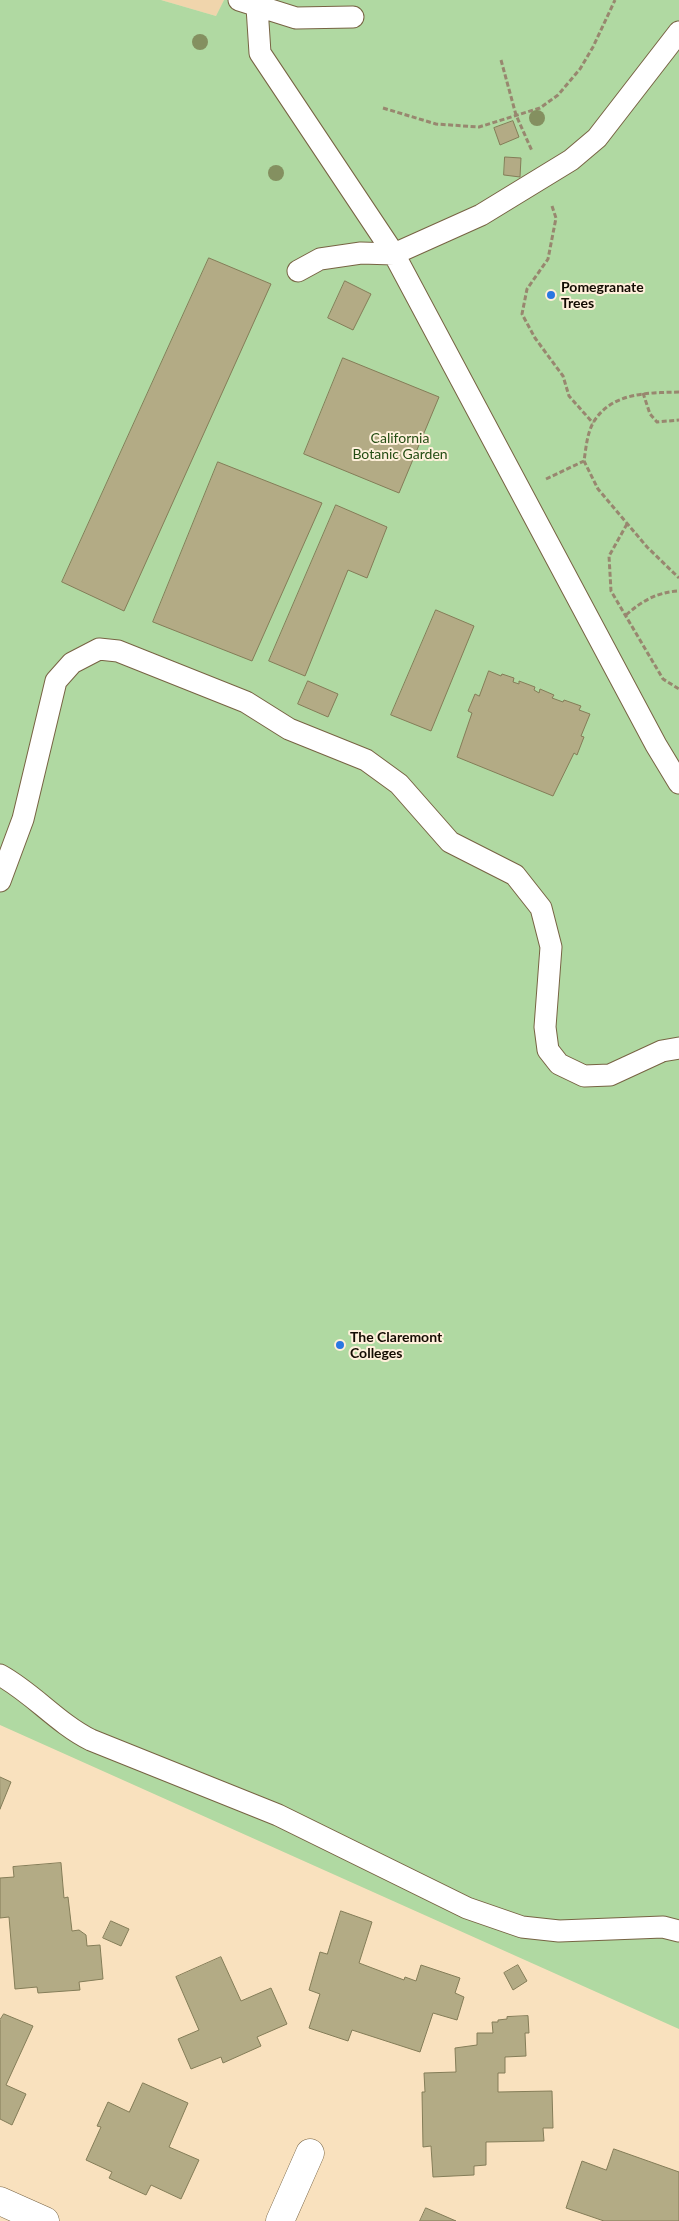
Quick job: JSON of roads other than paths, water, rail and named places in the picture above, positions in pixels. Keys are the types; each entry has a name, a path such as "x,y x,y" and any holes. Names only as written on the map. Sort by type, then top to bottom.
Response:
{"street":[{"path":"280,2221 310,2154"},
{"path":"0,2201 44,2221"}],"lane":[{"path":"248,4 296,18 353,17"},
{"path":"248,4 260,53 394,254 656,745 679,783"},
{"path":"298,271 320,259 361,253 394,254 481,215 571,160 597,138 679,32"},
{"path":"0,880 23,819 56,681 72,663 99,648 118,651 246,702 289,729 366,760 399,784 450,842 515,874 541,908 551,947 545,1027 548,1050 559,1064 584,1076 610,1075 662,1051 679,1048"},
{"path":"0,1675 15,1683 72,1730 91,1740 278,1815 467,1908 522,1927 559,1931 663,1927 679,1931"}],"place":[{"name":"Pomegranate Trees","path":"551,295"},
{"name":"The Claremont Colleges","path":"340,1345"}],"park label":[{"name":"California Botanic Garden","path":"400,446"}]}
